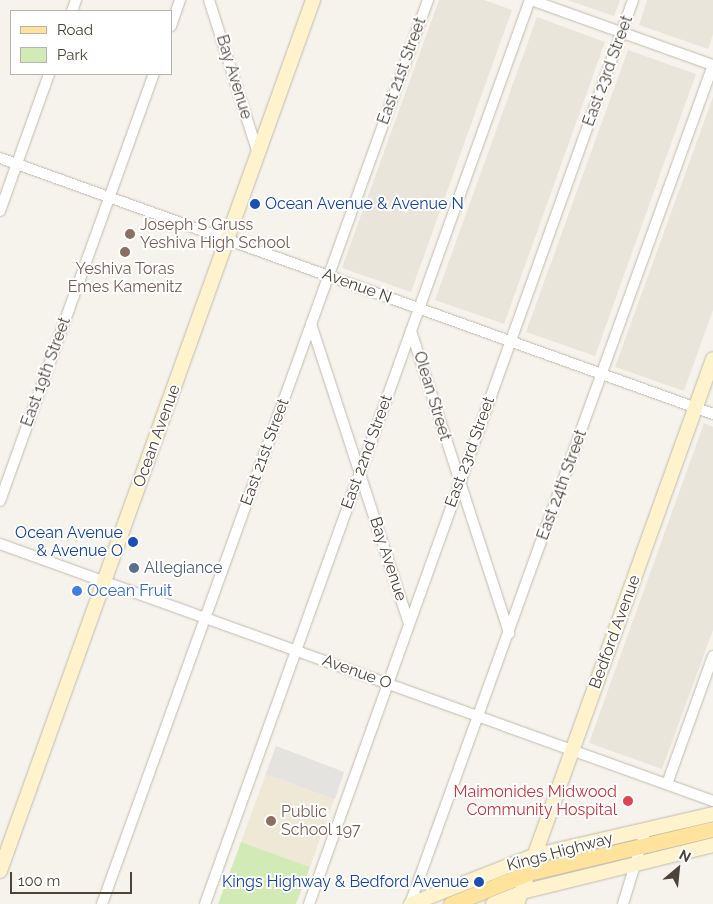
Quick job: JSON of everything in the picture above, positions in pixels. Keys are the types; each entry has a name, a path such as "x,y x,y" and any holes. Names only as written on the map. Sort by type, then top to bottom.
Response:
{"main road":[{"name":"Ocean Avenue","path":"0,871 313,0"},
{"name":"Bedford Avenue","path":"520,898 713,359"},
{"name":"Kings Highway","path":"410,904 536,855 713,814"},
{"name":"Kings Highway","path":"451,904 528,874 713,829"},
{"name":"Kings Highway","path":"493,904 713,845"}],"street":[{"path":"172,23 180,0"},
{"name":"Bay Avenue","path":"209,0 258,154"},
{"name":"East 21st Street","path":"102,904 428,0"},
{"path":"530,0 713,65"},
{"name":"East 22nd Street","path":"205,904 530,0"},
{"name":"East 23rd Street","path":"309,904 633,0"},
{"name":"East 24th Street","path":"410,904 713,65"},
{"path":"0,211 49,75"},
{"name":"East 19th Street","path":"0,501 154,75"},
{"name":"Avenue N","path":"0,158 713,414"},
{"name":"Bay Avenue","path":"311,324 409,623"},
{"name":"Olean Street","path":"410,331 419,349 459,482 508,633"},
{"name":"Avenue O","path":"0,544 713,802"},
{"path":"667,784 713,656"},
{"path":"623,904 637,864 646,829"}],"shaded area":[{"path":"439,0 484,0 512,10 411,292 342,268"},
{"path":"567,0 620,0 614,16"},
{"path":"647,0 713,0 713,34 708,49 639,25"},
{"path":"537,17 605,42 504,324 435,300"},
{"path":"628,50 696,74 595,356 526,332"},
{"path":"713,97 713,310 684,391 615,367"},
{"path":"704,423 713,427 713,630 662,769 589,743"},
{"path":"276,746 344,772 310,867 241,842"},
{"path":"276,746 344,772 335,799 266,774"}],"green space":[{"path":"241,842 310,867 296,904 218,904"}],"place":[{"name":"Ocean Avenue & Avenue N","path":"255,204"},
{"name":"Joseph S Gruss Yeshiva High School","path":"130,234"},
{"name":"Yeshiva Toras Emes Kamenitz","path":"125,252"},
{"name":"Ocean Avenue & Avenue O","path":"133,542"},
{"name":"Allegiance","path":"134,568"},
{"name":"Ocean Fruit","path":"77,591"},
{"name":"Maimonides Midwood Community Hospital","path":"628,801"},
{"name":"Public School 197","path":"271,821"},
{"name":"Kings Highway & Bedford Avenue","path":"479,882"}]}
